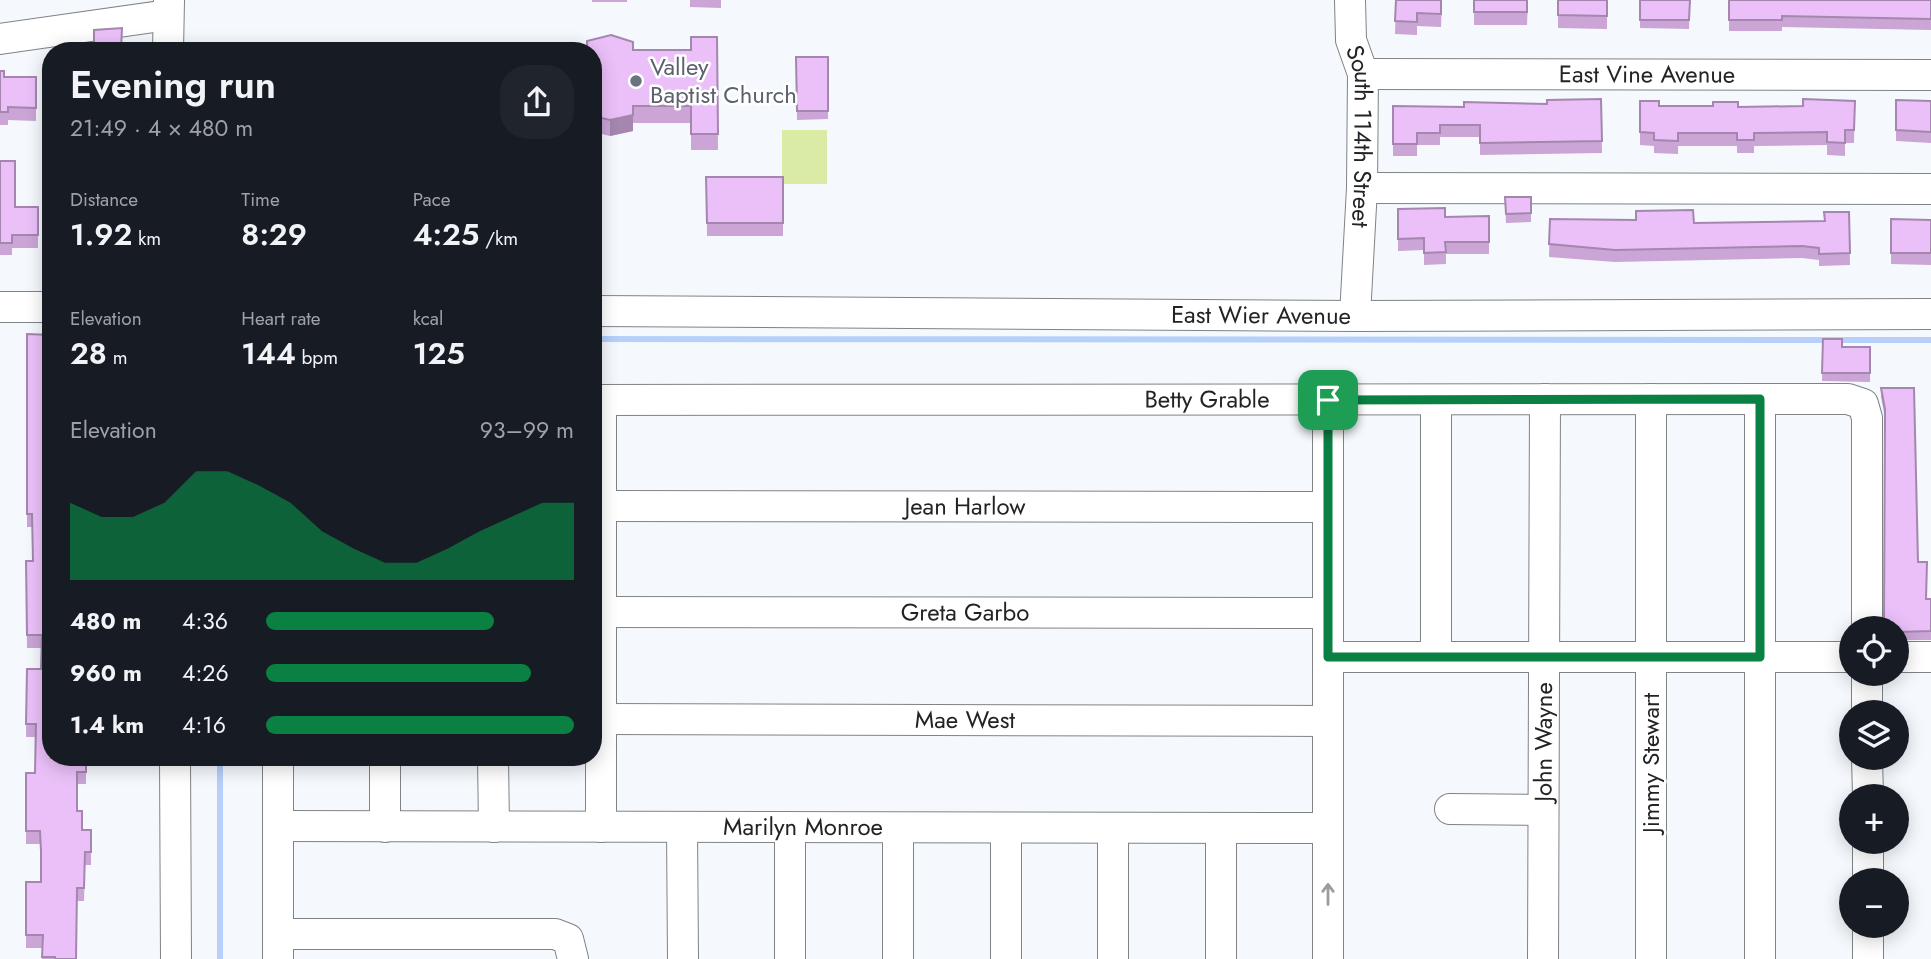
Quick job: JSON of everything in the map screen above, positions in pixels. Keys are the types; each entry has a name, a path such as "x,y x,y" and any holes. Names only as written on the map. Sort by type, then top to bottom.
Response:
{"street":[{"name":"South 114th Street","path":"1350,0 1351,40 1363,74 1362,188 1355,316"},
{"path":"0,39 168,7 168,42"},
{"name":"East Vine Avenue","path":"1363,74 1931,75"},
{"path":"1362,188 1931,189"},
{"path":"0,307 42,307"},
{"name":"East Wier Avenue","path":"602,311 1355,316 1931,314"},
{"name":"John Wayne","path":"1543,959 1545,399"},
{"name":"Jimmy Stewart","path":"1651,399 1651,959"},
{"path":"1760,399 1760,959"},
{"name":"Betty Grable","path":"602,400 1848,399 1863,404 1867,418 1867,616"},
{"path":"1328,400 1328,959"},
{"path":"1436,400 1436,657"},
{"name":"Jean Harlow","path":"602,506 1328,507"},
{"name":"Greta Garbo","path":"602,612 1328,613"},
{"path":"1328,657 1839,657"},
{"path":"1909,657 1931,657"},
{"name":"Mae West","path":"602,719 1328,721"},
{"path":"175,766 176,959"},
{"path":"278,766 278,947 555,934 570,949"},
{"path":"385,766 385,827"},
{"path":"493,766 494,827"},
{"path":"601,766 601,827"},
{"path":"1450,809 1544,810"},
{"name":"Marilyn Monroe","path":"278,826 1328,828"},
{"path":"682,827 683,959"},
{"path":"790,827 790,959"},
{"path":"898,828 898,959"},
{"path":"1006,828 1006,959"},
{"path":"1113,828 1113,959"},
{"path":"1221,828 1221,959"},
{"path":"1868,938 1868,959"}],"green space":[{"path":"782,130 827,130 827,184 782,184"}],"building":[{"path":"1396,0 1441,0 1441,14 1417,13 1417,22 1395,21"},
{"path":"1474,0 1527,0 1527,12 1474,12"},
{"path":"1558,0 1607,0 1607,16 1558,15"},
{"path":"1640,0 1690,0 1689,20 1640,20"},
{"path":"1729,0 1931,0 1931,19 1782,16 1782,20 1729,20"},
{"path":"122,28 121,42 94,42 94,30"},
{"path":"611,35 633,42 633,50 691,50 691,37 717,37 718,134 691,134 691,106 633,106 633,115 610,120 602,118 602,42 587,41"},
{"path":"796,57 828,57 828,111 797,111"},
{"path":"0,71 4,71 4,77 36,77 36,108 8,107 8,112 0,112"},
{"path":"1601,99 1602,141 1480,143 1480,125 1440,125 1440,133 1417,133 1417,144 1393,144 1393,106 1464,107 1464,102 1547,104 1547,100"},
{"path":"1803,99 1855,101 1854,130 1845,130 1845,143 1827,142 1827,132 1754,133 1754,140 1737,140 1737,133 1678,133 1678,141 1654,140 1654,133 1640,132 1640,101 1659,101 1659,106 1713,106 1713,102 1738,102 1738,107 1803,106"},
{"path":"1896,100 1931,101 1931,132 1896,130"},
{"path":"0,161 15,161 15,207 38,207 38,235 12,235 12,243 0,243"},
{"path":"706,177 783,177 783,223 707,223"},
{"path":"1505,197 1531,197 1531,213 1506,214"},
{"path":"1445,208 1445,217 1489,216 1489,242 1445,242 1446,252 1424,253 1424,238 1398,239 1398,209"},
{"path":"1693,210 1694,223 1825,221 1824,212 1849,212 1850,253 1819,254 1819,248 1802,246 1615,250 1549,244 1550,219 1636,220 1636,211"},
{"path":"1891,219 1931,220 1931,253 1891,253"},
{"path":"27,334 42,335 42,635 27,635 26,561 33,561 32,514 27,514"},
{"path":"1823,339 1842,339 1842,347 1870,347 1870,373 1822,373"},
{"path":"1881,388 1914,388 1918,562 1927,562 1926,599 1931,599 1931,631 1909,632 1909,616 1884,616 1885,409"},
{"path":"42,635 42,766 86,766 86,772 77,772 77,811 82,811 82,830 91,830 91,852 85,852 84,888 77,888 76,959 42,957 43,935 26,935 26,882 41,882 40,831 26,831 26,773 35,773 36,724 26,724 27,669 41,669"}],"waterway":[{"path":"602,339 1930,340"},
{"path":"220,766 220,959"}],"place":[{"name":"Valley Baptist Church","path":"636,81"}],"route":[{"path":"1760,399 1760,657 1328,657 1328,400 1760,399"}]}
